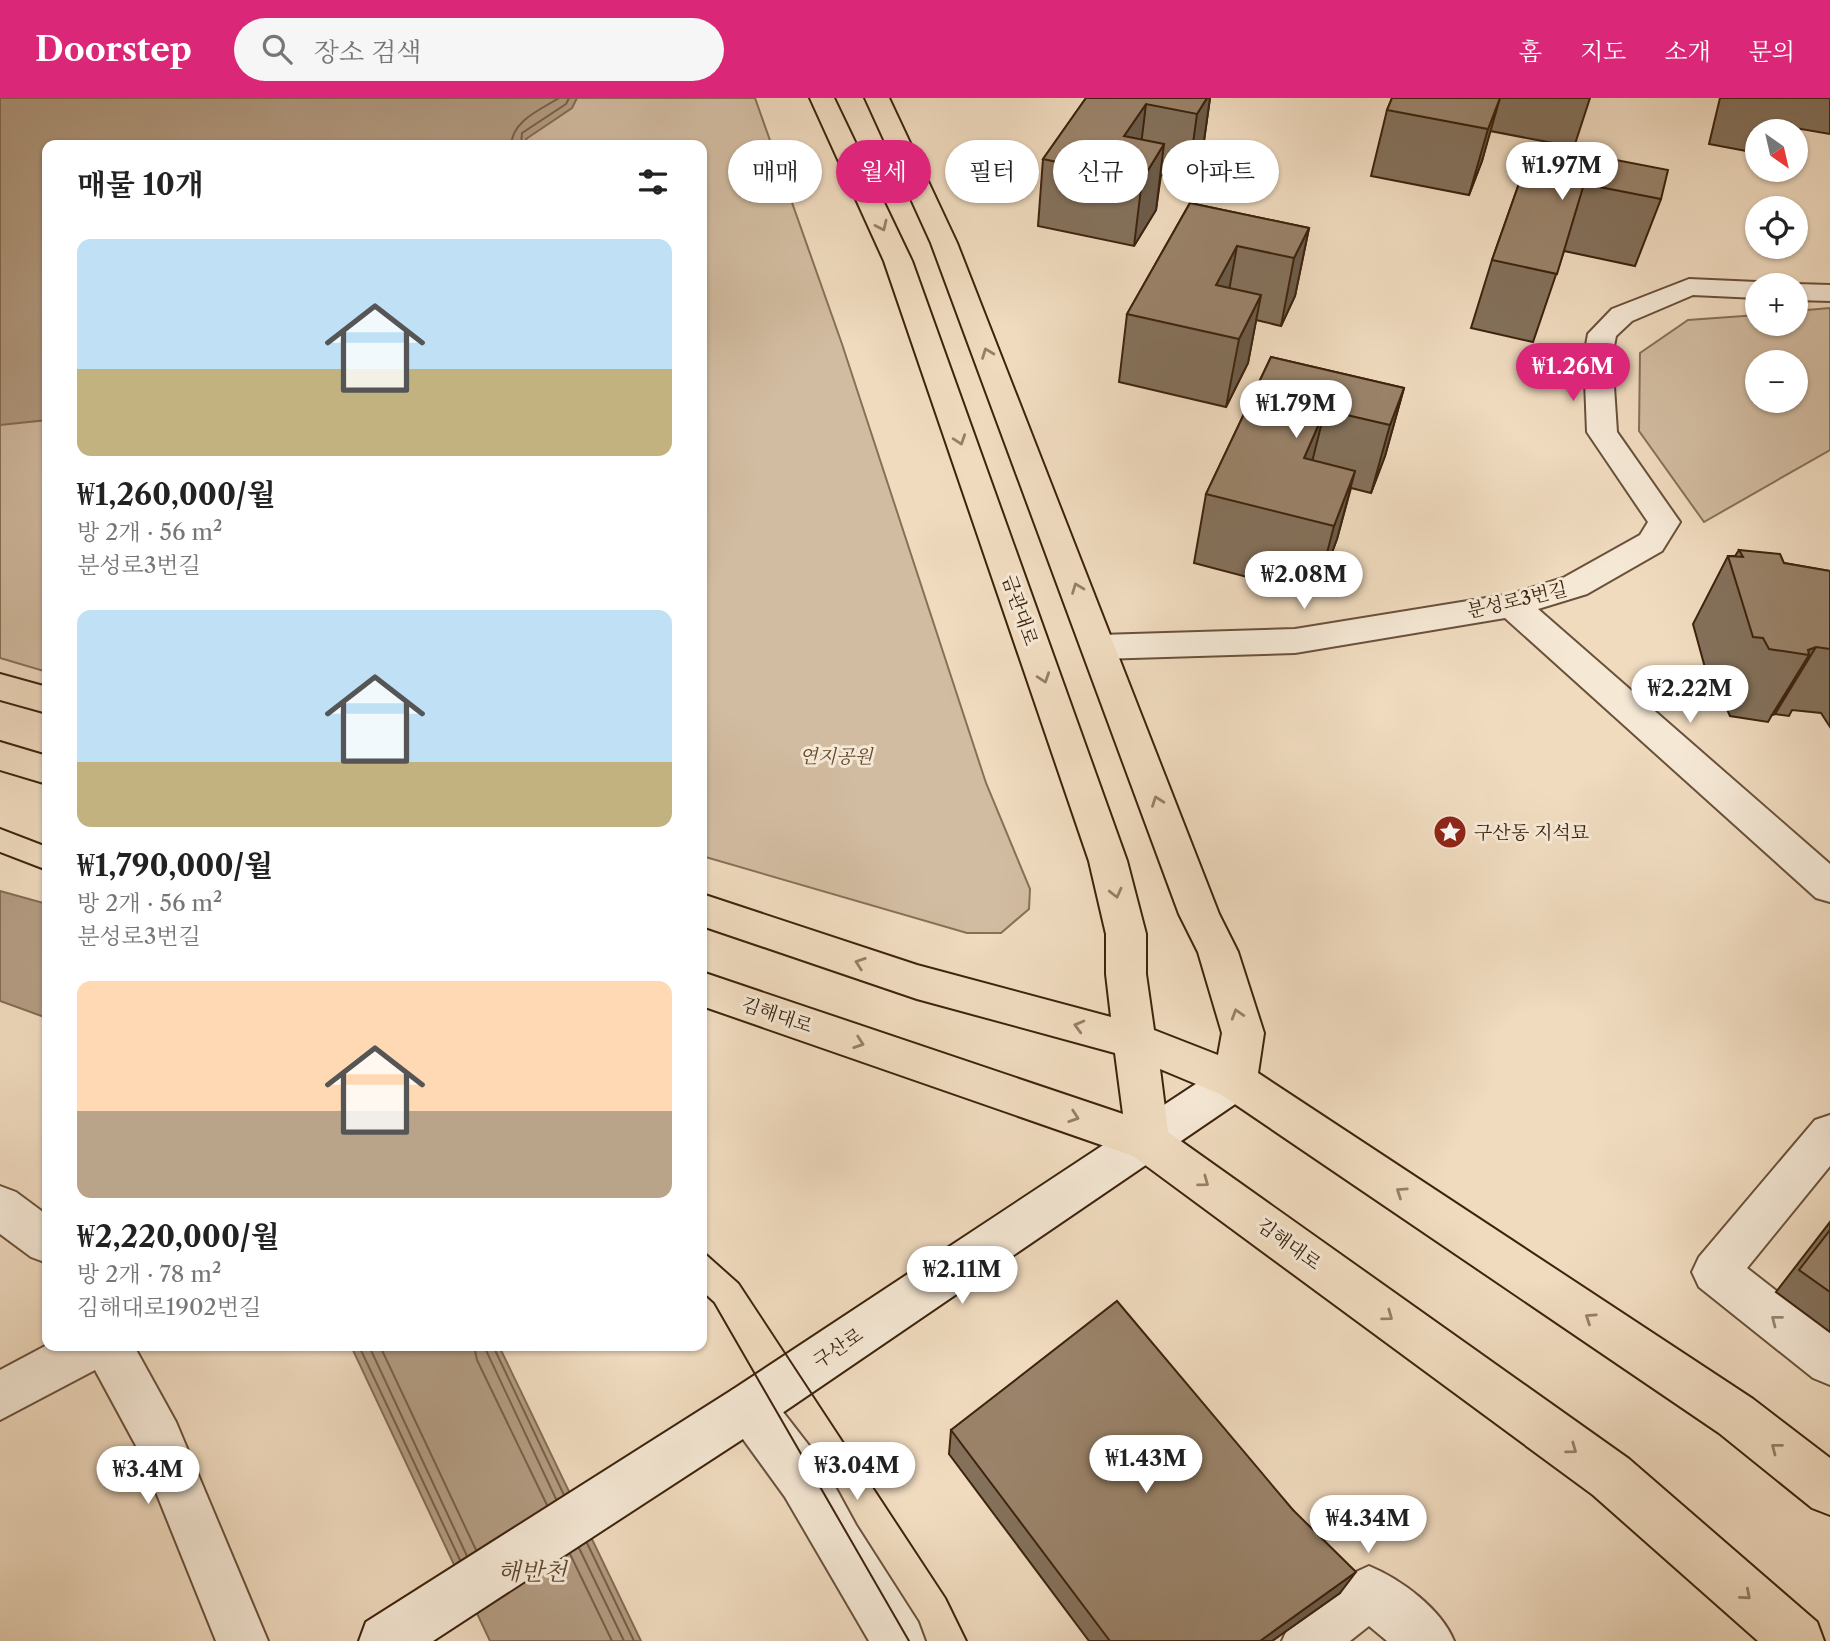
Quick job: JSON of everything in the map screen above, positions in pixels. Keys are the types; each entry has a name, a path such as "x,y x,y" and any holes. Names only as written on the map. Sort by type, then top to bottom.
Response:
{"main road":[{"name":"금관대로","path":"822,98 898,261 1108,861 1126,934 1126,974 1148,1142"},
{"path":"877,98 944,243 1100,647 1199,914 1218,952 1243,1033 1235,1081"},
{"path":"0,687 42,699"},
{"path":"0,756 42,769"},
{"path":"707,912 917,982 1136,1041 1235,1081 1736,1416 1830,1490"},
{"name":"김해대로","path":"707,991 1148,1142 1611,1478 1798,1641"}],"street":[{"name":"분성로3번길","path":"1100,647 1295,641 1512,605 1575,586 1651,543 1664,522 1602,432 1598,356 1602,334 1622,315 1689,287 1745,289"},
{"path":"1808,292 1830,293"},
{"path":"1512,605 1830,887"},
{"name":"구산로","path":"385,1641 749,1407 1148,1142 1235,1081"},
{"path":"1830,1134 1715,1272 1830,1362"},
{"path":"0,1207 42,1238"},
{"path":"0,1396 84,1351"},
{"path":"111,1351 159,1439 242,1641"},
{"path":"749,1407 803,1479 838,1543 900,1641"},
{"path":"1308,1641 1369,1592 1428,1641"}],"green space":[{"name":"연지공원","path":"0,98 755,98 770,140 728,140 728,203 792,203 842,344 986,783 1030,889 1029,909 1001,933 967,933 707,857 707,140 42,140 42,671 0,658"},
{"path":"1830,308 1830,450 1704,522 1639,431 1640,353 1688,320 1745,316 1745,336 1808,336 1808,310"}],"water":[{"path":"0,98 577,98 572,108 526,140 42,140 42,421 0,425"},
{"path":"0,891 42,903 42,1016 0,1001"},
{"name":"해반천","path":"353,1351 501,1351 641,1641 490,1641"}],"building":[{"path":"1086,98 1207,98 1197,114 1146,104 1124,136 1144,140 1056,140"},
{"path":"1392,98 1500,98 1488,129 1387,110"},
{"path":"1148,141 1162,144 1148,170"},
{"path":"1533,144 1668,170 1661,199 1584,184 1557,274 1492,260"},
{"path":"1053,145 1053,161 1043,159"},
{"path":"1190,203 1309,228 1294,258 1237,246 1216,285 1261,295 1239,339 1127,314"},
{"path":"1271,357 1404,388 1390,425 1325,410 1304,458 1355,471 1334,526 1206,494"},
{"path":"1739,550 1780,554 1784,563 1830,571 1830,649 1816,647 1808,650 1809,655 1769,649 1763,638 1753,637 1728,556 1743,557"},
{"path":"1830,1230 1830,1292 1799,1270"},
{"path":"1117,1301 1293,1510 1356,1572 1260,1641 1110,1641 951,1430"}],"tram line":[{"path":"0,828 42,844"},
{"path":"0,853 42,869"},
{"path":"707,1254 739,1283 946,1598 967,1641"},
{"path":"707,1297 714,1303 909,1641"}],"place":[{"name":"구산동 지석묘","path":"1450,832"}]}
